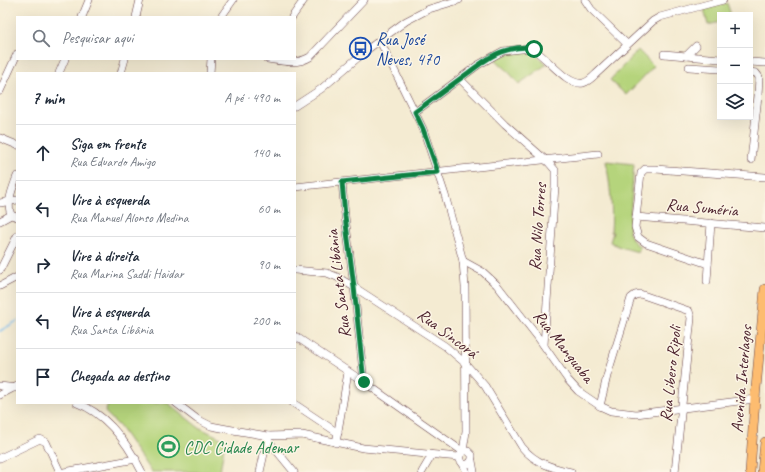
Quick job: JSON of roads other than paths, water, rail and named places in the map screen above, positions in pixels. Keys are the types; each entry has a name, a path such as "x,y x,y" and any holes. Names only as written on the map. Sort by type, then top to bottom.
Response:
{"main road":[{"name":"Avenida Interlagos","path":"750,472 755,400 762,360 765,289"},
{"name":"Avenida Interlagos","path":"762,472 765,442"}],"street":[{"path":"82,16 89,0"},
{"path":"136,16 140,0"},
{"path":"222,16 233,0"},
{"path":"293,16 304,0"},
{"path":"277,60 303,61 310,56 364,0"},
{"path":"296,105 321,89 380,41 414,16 435,3 459,0"},
{"path":"585,0 591,9 627,44"},
{"path":"415,112 478,65 500,52 531,48 568,78 576,83 582,83 590,80 650,22 723,0"},
{"path":"380,41 423,129 438,172 463,261 465,287 466,432 461,457"},
{"path":"686,56 696,46"},
{"path":"664,54 717,59"},
{"path":"0,91 16,56"},
{"path":"59,72 65,60"},
{"path":"121,72 125,60"},
{"path":"210,72 211,60"},
{"path":"753,62 765,63"},
{"path":"689,66 717,69"},
{"path":"752,160 762,97 759,78 756,73 753,72"},
{"name":"Rua Nilo Torres","path":"460,79 505,124 546,160 555,170 556,176 544,346"},
{"path":"0,138 16,145"},
{"path":"296,187 598,154"},
{"path":"708,264 640,240 635,230 641,173 645,170 655,169 765,176"},
{"path":"0,221 14,216 9,209 9,202 16,179"},
{"name":"Rua Santa Libânia","path":"342,182 364,382"},
{"path":"0,203 16,200"},
{"name":"Rua Suméria","path":"636,217 765,228"},
{"path":"708,281 711,224"},
{"path":"0,270 16,238"},
{"name":"Rua Manguaba","path":"463,261 483,272 497,285 568,380 578,391 610,411 636,414 755,400"},
{"name":"Rua Sincorá","path":"296,270 327,273 337,277 445,346 465,363 485,386 526,453 541,463 554,469 571,472"},
{"path":"0,286 16,278"},
{"name":"Rua Libero Ripoli","path":"600,406 607,376 633,296 637,294 684,309 691,313 687,370 675,472"},
{"path":"296,337 451,442 461,457 467,472"},
{"path":"336,443 348,372"},
{"path":"0,386 16,387"},
{"path":"0,395 16,387"},
{"path":"80,404 88,407 102,417 117,433 136,459 142,472"},
{"path":"177,404 197,419 211,426 268,437 302,435 363,448 461,457 470,464 472,461"},
{"path":"294,404 338,433"},
{"path":"466,432 472,455 474,472"},
{"path":"260,472 268,437"},
{"path":"268,437 294,472"},
{"path":"0,458 40,439 46,442 60,472"},
{"path":"461,457 466,450 471,452"},
{"path":"422,472 432,455"},
{"path":"64,472 89,470 136,459"}],"waterway":[{"path":"0,331 16,322"}],"place":[{"name":"Rua José Neves, 470","path":"361,49"},
{"name":"CDC Cidade Ademar","path":"169,447"}]}
